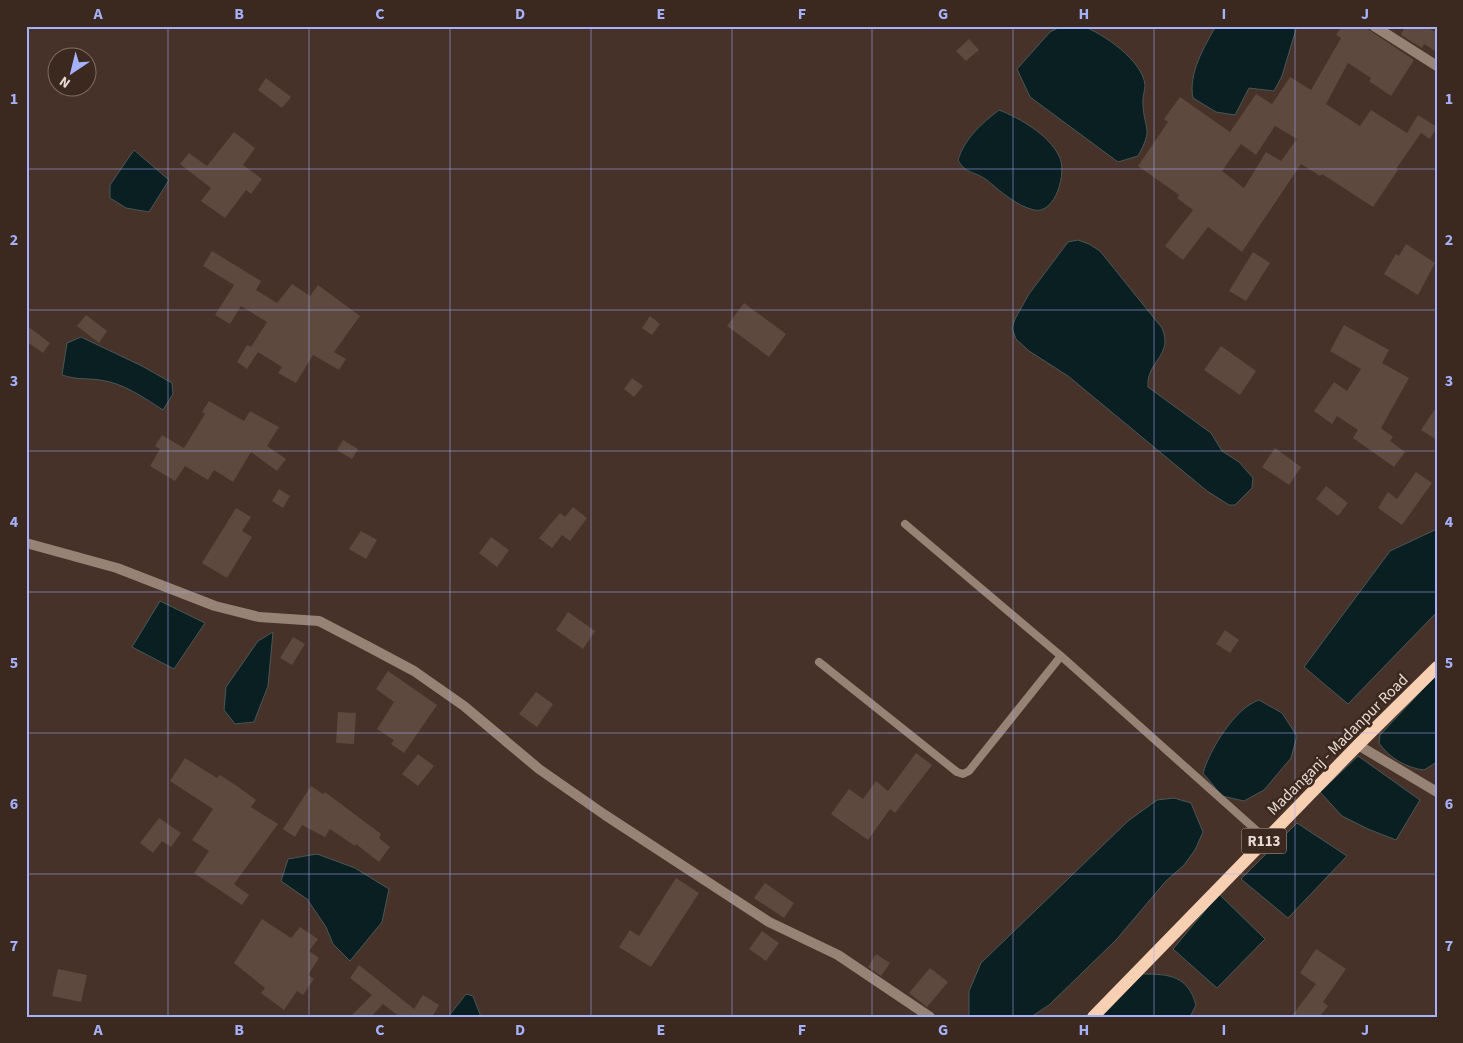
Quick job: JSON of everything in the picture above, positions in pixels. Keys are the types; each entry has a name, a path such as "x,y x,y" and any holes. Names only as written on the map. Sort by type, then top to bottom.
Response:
{"main road":[{"name":"Madanganj - Madanpur Road","path":"1093,1017 1358,745 1437,667"}],"street":[{"path":"1374,26 1437,66"},
{"path":"26,543 117,568 196,600 259,618 319,621 369,647 414,671 464,706 539,769 605,816 769,922 838,955 930,1017"},
{"path":"1358,745 1437,792"}],"lane":[{"path":"904,524 1061,656 1266,839"},
{"path":"819,662 957,772 963,774 969,771 1061,656"}],"water":[{"path":"1062,26 1082,26 1111,41 1130,58 1143,76 1145,85 1143,102 1147,134 1138,156 1118,162 1030,97 1017,69 1050,32"},
{"path":"1216,26 1297,26 1282,76 1274,91 1249,88 1235,115 1216,112 1193,98 1192,89 1195,70"},
{"path":"999,110 1041,134 1059,156 1062,172 1058,191 1048,206 1041,210 1034,210 1015,202 984,178 968,171 958,160 969,138"},
{"path":"134,150 169,180 149,212 126,208 110,198 110,185"},
{"path":"1078,240 1100,251 1162,328 1165,345 1151,371 1148,387 1211,433 1222,451 1239,462 1253,478 1252,488 1235,505 1229,505 1207,491 1068,376 1029,351 1016,339 1012,328 1029,294 1068,242"},
{"path":"81,337 142,366 172,383 173,394 163,410 117,384 62,375 67,343"},
{"path":"1437,529 1437,612 1348,704 1304,667 1390,551"},
{"path":"160,601 205,623 174,669 132,647"},
{"path":"273,632 268,686 254,722 235,724 224,710 226,687 258,641"},
{"path":"1437,674 1437,762 1424,770 1418,769 1405,765 1393,758 1379,743 1380,735"},
{"path":"1259,700 1282,713 1297,736 1291,758 1264,790 1244,801 1222,796 1203,773 1206,763 1217,741 1233,720 1250,704"},
{"path":"1358,756 1420,800 1396,840 1342,816 1320,792"},
{"path":"1174,798 1191,803 1203,832 1195,850 1184,865 1166,881 1116,940 1049,1005 1031,1017 969,1017 969,991 981,963 1128,821 1157,800"},
{"path":"1297,823 1347,856 1288,918 1241,879"},
{"path":"317,854 355,868 389,889 382,922 350,961 333,944 326,927 307,899 281,881 288,859"},
{"path":"1219,894 1265,939 1217,988 1173,949"},
{"path":"1143,974 1170,976 1183,982 1193,995 1196,1005 1190,1017 1094,1017"},
{"path":"466,994 473,996 481,1017 448,1017"}],"building":[{"path":"1342,26 1363,26 1414,60 1391,96 1369,81 1371,78 1348,63 1326,104 1360,126 1371,110 1407,133 1418,115 1437,127 1430,139 1421,133 1373,207 1322,174 1320,176 1301,164 1242,252 1208,227 1183,260 1165,246 1193,210 1177,198 1179,195 1138,166 1168,122 1164,119 1180,97 1230,132 1256,94 1272,104 1290,77 1311,90 1341,38 1336,35","holes":["1275,126 1297,139 1281,161 1266,152 1244,188 1222,171 1241,144 1256,155"]},
{"path":"1405,26 1425,26 1437,33 1437,52 1424,44 1422,48 1401,35"},
{"path":"969,39 979,50 966,61 956,51"},
{"path":"266,78 291,97 282,108 258,90"},
{"path":"234,132 255,148 243,165 262,179 251,194 246,190 225,218 201,201 211,188 180,164 189,153 207,166"},
{"path":"1406,244 1435,263 1418,295 1384,274 1396,254 1399,256"},
{"path":"212,251 261,281 256,290 277,303 292,284 310,296 318,285 360,316 334,352 346,359 339,370 313,355 296,383 278,373 282,367 258,352 247,369 237,362 247,345 251,347 267,322 241,306 230,324 215,315 234,285 203,266"},
{"path":"1253,252 1270,263 1246,301 1229,291"},
{"path":"744,303 786,334 769,357 727,326"},
{"path":"86,315 107,331 99,343 77,326"},
{"path":"650,316 660,324 652,335 642,328"},
{"path":"26,325 50,343 43,353 26,341"},
{"path":"1344,325 1389,350 1382,363 1409,378 1381,428 1393,437 1390,441 1405,452 1394,467 1353,438 1358,430 1337,416 1332,424 1314,411 1334,382 1347,391 1361,369 1330,351"},
{"path":"1221,346 1256,371 1240,395 1204,370"},
{"path":"632,378 643,386 634,397 624,389"},
{"path":"209,401 244,421 250,411 279,427 267,446 286,459 277,471 251,452 233,482 214,470 208,480 185,466 175,481 150,466 160,449 155,446 162,435 184,448 205,414 202,412"},
{"path":"1437,406 1437,440 1421,430"},
{"path":"343,440 358,449 352,459 337,450"},
{"path":"1275,448 1301,467 1289,485 1262,467"},
{"path":"1416,472 1432,483 1402,525 1378,508 1388,492 1397,499"},
{"path":"1326,486 1348,503 1338,516 1316,499"},
{"path":"279,489 290,496 283,508 272,501"},
{"path":"573,507 587,518 570,541 562,535 552,548 539,538 560,513 565,517"},
{"path":"236,508 251,517 242,531 252,537 227,578 202,563"},
{"path":"361,531 377,540 366,559 349,549"},
{"path":"491,537 509,550 497,567 479,553"},
{"path":"568,612 595,631 583,649 556,630"},
{"path":"1225,630 1239,640 1230,653 1216,644"},
{"path":"293,637 305,644 292,665 280,658"},
{"path":"388,671 437,705 404,753 391,744 394,740 377,729 394,702 376,689"},
{"path":"536,692 553,704 537,727 519,714"},
{"path":"338,712 356,713 354,744 336,743"},
{"path":"916,753 932,765 895,813 890,809 868,840 831,814 849,789 863,799 876,781 888,791"},
{"path":"418,754 434,766 418,786 402,774"},
{"path":"185,758 217,778 220,775 237,786 256,800 251,807 278,824 234,884 249,895 242,905 194,873 209,851 192,840 213,809 170,781"},
{"path":"311,786 323,794 325,792 381,834 379,838 390,847 379,862 356,844 355,846 330,829 325,837 302,825 295,837 283,829"},
{"path":"159,818 181,833 171,847 162,841 153,853 140,843"},
{"path":"676,878 699,893 651,967 619,947 630,930 639,936"},
{"path":"765,883 794,903 784,918 754,898"},
{"path":"262,919 291,938 300,927 318,939 309,951 319,958 308,975 314,979 303,995 297,991 284,1010 261,993 265,988 234,963"},
{"path":"762,931 779,943 766,961 749,949"},
{"path":"1316,949 1346,969 1323,1002 1328,1006 1319,1017 1291,1017 1316,984 1300,973"},
{"path":"876,954 890,963 881,976 868,967"},
{"path":"359,965 414,1009 423,995 439,1005 432,1017 400,1017 383,1004 371,1017 350,1017 372,995 350,978"},
{"path":"930,968 948,982 927,1007 909,993"},
{"path":"58,969 87,975 81,1002 52,996"}]}
